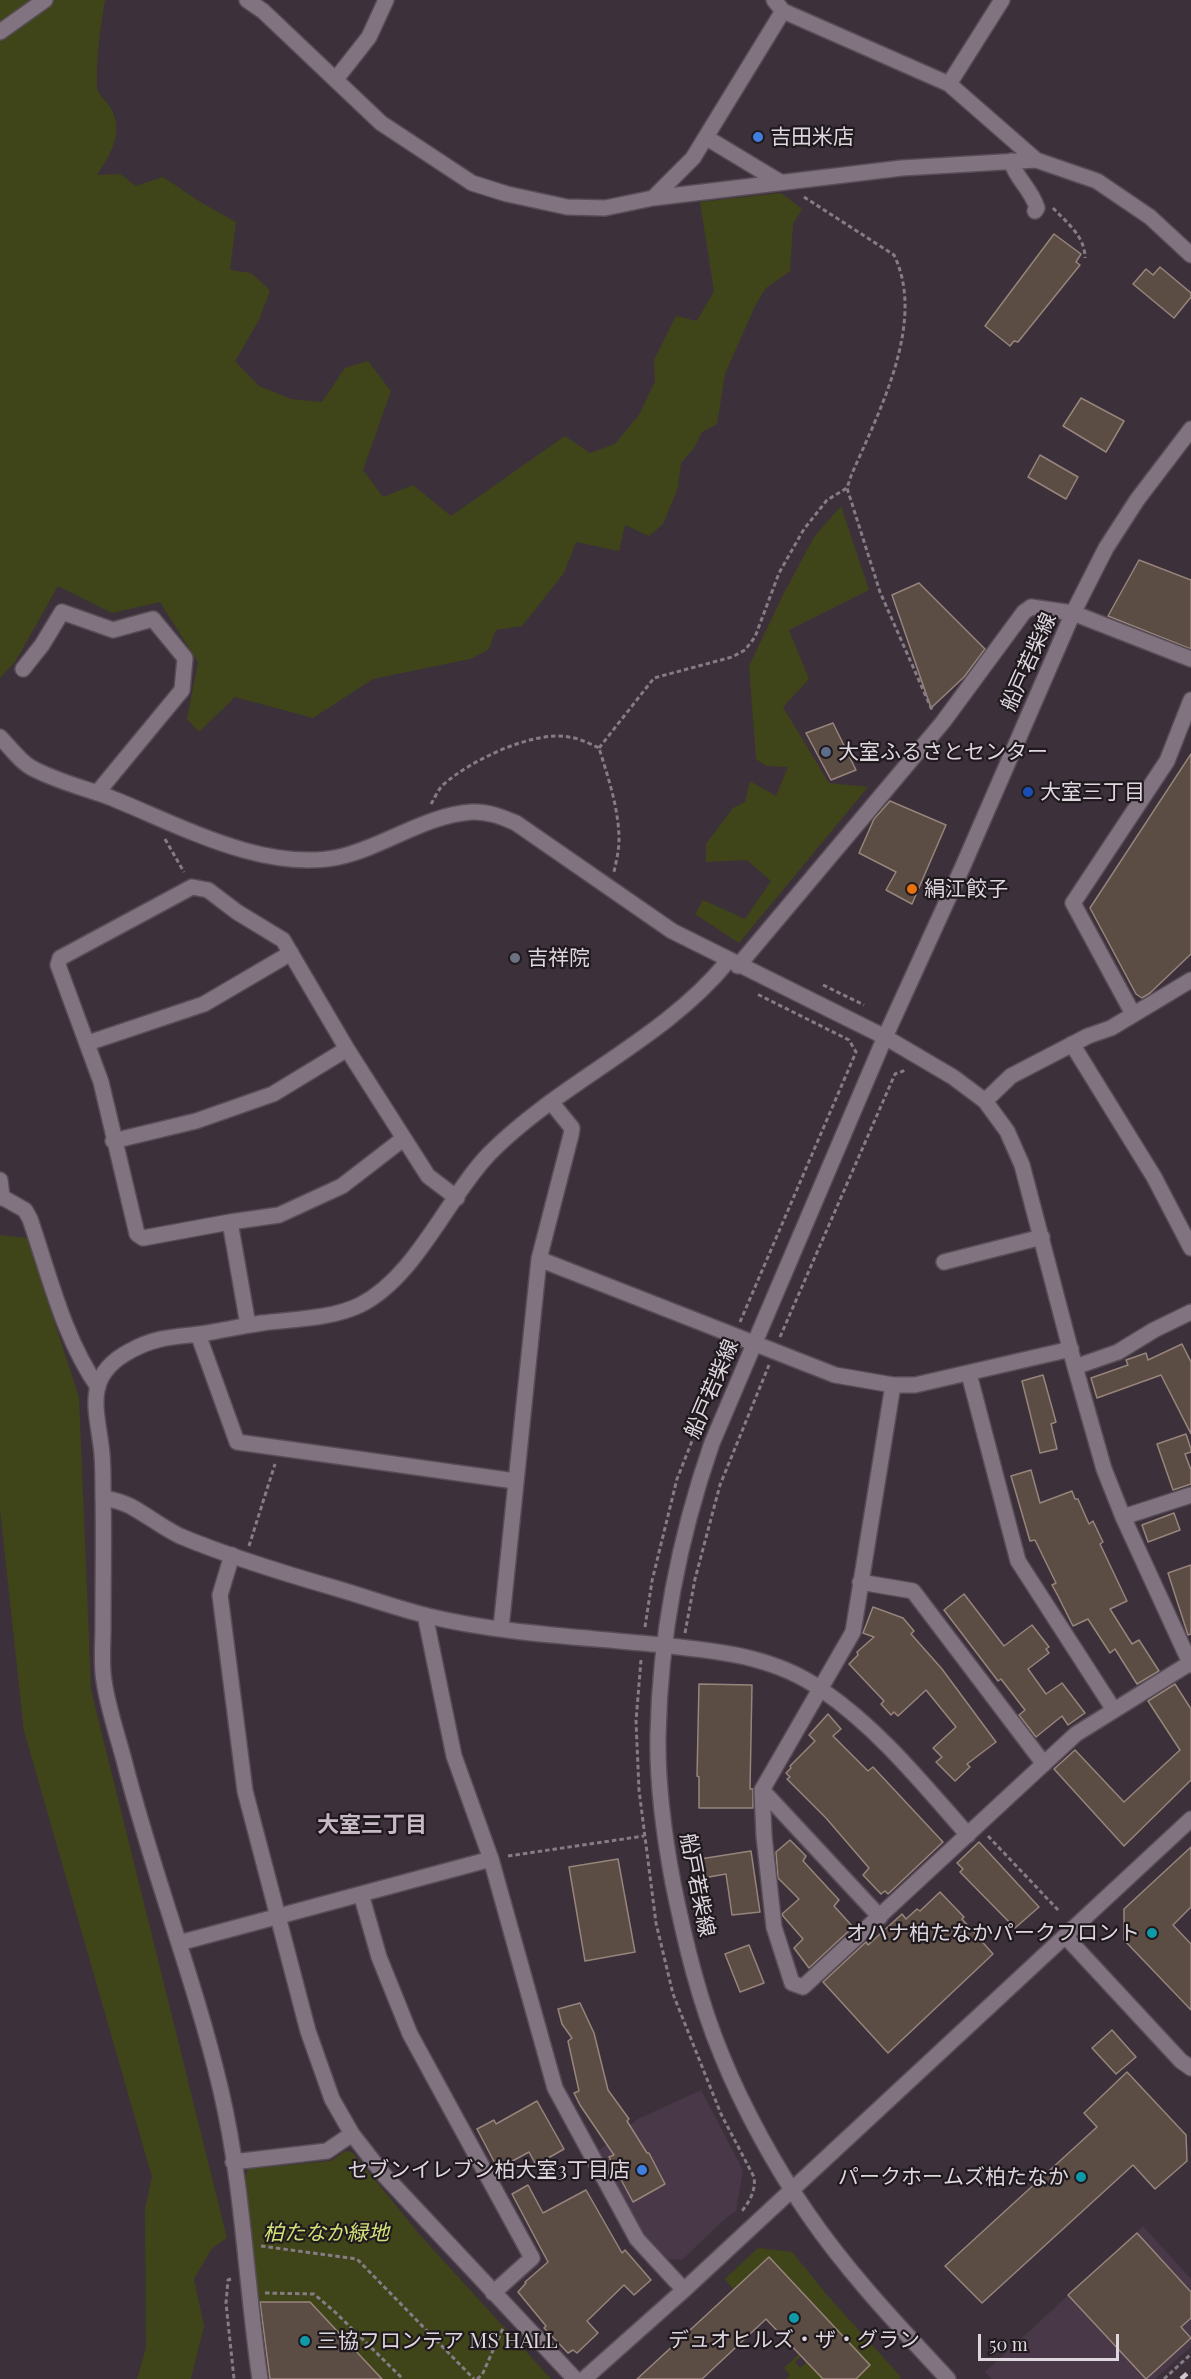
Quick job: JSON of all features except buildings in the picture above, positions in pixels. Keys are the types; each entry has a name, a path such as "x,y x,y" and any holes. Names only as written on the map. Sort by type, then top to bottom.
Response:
{"street":[{"path":"0,32 45,0"},
{"path":"247,0 263,11 381,123 472,183 507,194 567,207 605,208 653,198 902,168 1036,160 1097,181 1150,217 1191,255"},
{"path":"336,79 369,37 386,0"},
{"path":"949,84 1002,0"},
{"path":"653,198 693,158 707,138 778,6 949,84 1036,160"},
{"path":"707,138 780,182"},
{"path":"1011,161 1014,171 1034,195 1037,208 1041,207"},
{"name":"船戸若柴線","path":"948,2379 857,2278 791,2189 722,2058 703,2004 681,1924 666,1845 660,1792 658,1738 663,1645 680,1548 693,1497 712,1443 885,1037 1074,613 1106,548 1137,500 1191,429"},
{"path":"260,2379 234,2162 222,2094 180,1943 135,1803 103,1679 102,1452 94,1406 98,1387 113,1363 128,1351 168,1336 198,1334 333,1314 358,1306 375,1296 404,1266 485,1159 506,1138 551,1102 681,1011 733,963 943,722 1024,612 1031,607 1074,613 1191,658"},
{"path":"23,669 42,645 62,612 113,630 153,619 185,658 182,690 93,791"},
{"path":"1133,1014 1073,903 1167,761 1191,700"},
{"path":"0,737 30,767"},
{"path":"0,755 251,852 289,859 310,860 337,857 362,850 431,822 473,812 497,815 516,823 672,932 885,1037 953,1077 985,1101 1007,1131 1022,1165 1104,1469 1123,1517 1190,1664 1076,1734 803,1987 792,1983 774,1927 764,1836 762,1790 853,1632 893,1385"},
{"path":"403,1139 342,1186 279,1215 143,1238 137,1234 113,1141 101,1082 58,965 60,958 192,887 208,890 237,912 283,940 347,1049 428,1176 457,1197"},
{"path":"88,1043 204,1004 291,953"},
{"path":"985,1101 1011,1076 1088,1036 1111,1028 1190,983"},
{"path":"1072,1044 1154,1177 1191,1248"},
{"path":"113,1141 196,1121 273,1094 347,1049"},
{"path":"501,1628 539,1259 572,1128 551,1102"},
{"path":"0,1180 1,1197 25,1210 30,1219 74,1347 98,1387"},
{"path":"230,1222 248,1325"},
{"path":"944,1262 1042,1237"},
{"path":"539,1259 835,1375 893,1385 915,1385 1071,1349"},
{"path":"1075,1367 1118,1352 1154,1330 1191,1312"},
{"path":"198,1334 237,1442 515,1481"},
{"path":"969,1374 1018,1561 1114,1710"},
{"path":"1123,1517 1191,1495"},
{"path":"103,1497 128,1505 178,1535 238,1557 425,1615 501,1628 738,1654 777,1666 821,1689 860,1719 973,1831"},
{"path":"238,1557 220,1595 245,1791 277,1918 319,2066 332,2099 352,2134 384,2175 575,2379"},
{"path":"860,1582 913,1591 1044,1764"},
{"path":"425,1615 454,1756 491,1859 555,2088 637,2239 684,2290"},
{"path":"762,1790 880,1917"},
{"path":"584,2379 684,2290 1191,1819"},
{"path":"180,1943 491,1859"},
{"path":"362,1894 379,1957 410,2034 532,2258 493,2293"},
{"path":"1066,1937 1186,2065 1191,2080"},
{"path":"234,2162 327,2151 352,2134"}],"path":[{"path":"780,182 872,239 894,255 900,268 906,295 905,317 889,390 850,476 847,488 880,592 931,708 943,722"},
{"path":"1041,207 1073,228 1083,244 1085,258"},
{"path":"599,748 654,678 732,657 745,650 755,637 779,573 804,529 827,500 847,488"},
{"path":"431,822 431,804 441,786 459,772 513,745 536,738 567,736 599,748"},
{"path":"599,748 618,821 619,841 611,889"},
{"path":"152,814 192,887"},
{"path":"756,993 849,1040 856,1052"},
{"path":"238,1557 280,1448"},
{"path":"973,1831 1059,1911"},
{"path":"491,1859 644,1836"},
{"path":"253,2245 357,2259 476,2379 482,2375 510,2311"},
{"path":"234,2379 226,2303 228,2280 247,2272"},
{"path":"249,2291 314,2294 403,2379"},
{"path":"1164,2379 1191,2354"}],"shaded area":[{"path":"701,2090 743,2170 736,2211 682,2260 667,2259 644,2235 598,2151 638,2119"},
{"path":"1143,2226 1191,2279 1191,2347 1155,2379 992,2379 985,2372"}],"green space":[{"path":"0,0 105,0 97,66 97,88 114,116 116,134 111,151 97,175 120,174 136,186 163,177 236,222 230,270 251,273 270,290 259,320 235,361 259,386 291,399 322,402 345,368 368,361 391,391 363,470 383,497 413,485 451,516 565,436 590,453 615,444 639,415 655,381 654,360 676,316 697,321 714,291 700,202 781,193 802,209 793,224 790,271 766,288 756,304 725,374 717,424 702,432 694,448 681,463 678,488 663,524 649,536 625,525 619,551 576,542 564,573 522,626 496,630 488,650 470,659 373,679 313,718 235,697 199,732 187,719 198,662 160,602 112,613 58,586 15,662 0,678"},
{"path":"841,506 869,590 789,630 809,679 783,707 829,783 868,787 739,943 695,914 703,900 745,919 771,881 747,860 706,862 706,844 733,808 745,802 750,781 776,796 788,767 766,766 756,759 749,666 814,537"},
{"path":"0,1235 27,1238 79,1397 91,1690 227,2238 212,2248 194,2279 204,2326 191,2379 137,2379 146,2348 145,2209 152,2177 24,1731 0,1510"},
{"name":"柏たなか緑地","path":"345,2151 352,2152 420,2235 551,2379 382,2379 310,2302 259,2302 243,2182 248,2169 331,2161"},
{"path":"758,2248 792,2252 901,2377 899,2379 856,2379 870,2365 769,2257 734,2290 725,2279"},
{"path":"799,2354 801,2356 795,2362 800,2368 807,2362 823,2379 786,2379 790,2375 784,2368"}],"railway":[{"path":"1181,2379 1191,2370"}],"place":[{"name":"吉田米店","path":"758,137"},
{"name":"大室ふるさとセンター","path":"826,752"},
{"name":"大室三丁目","path":"1028,792"},
{"name":"絹江餃子","path":"912,889"},
{"name":"吉祥院","path":"515,958"},
{"name":"オハナ柏たなかパークフロント","path":"1152,1933"},
{"name":"セブンイレブン柏大室3丁目店","path":"642,2170"},
{"name":"パークホームズ柏たなか","path":"1081,2177"},
{"name":"デュオヒルズ・ザ・グラン","path":"794,2318"},
{"name":"三協フロンテア MS HALL","path":"305,2341"}],"district":[{"name":"大室三丁目","path":"372,1825"}]}
